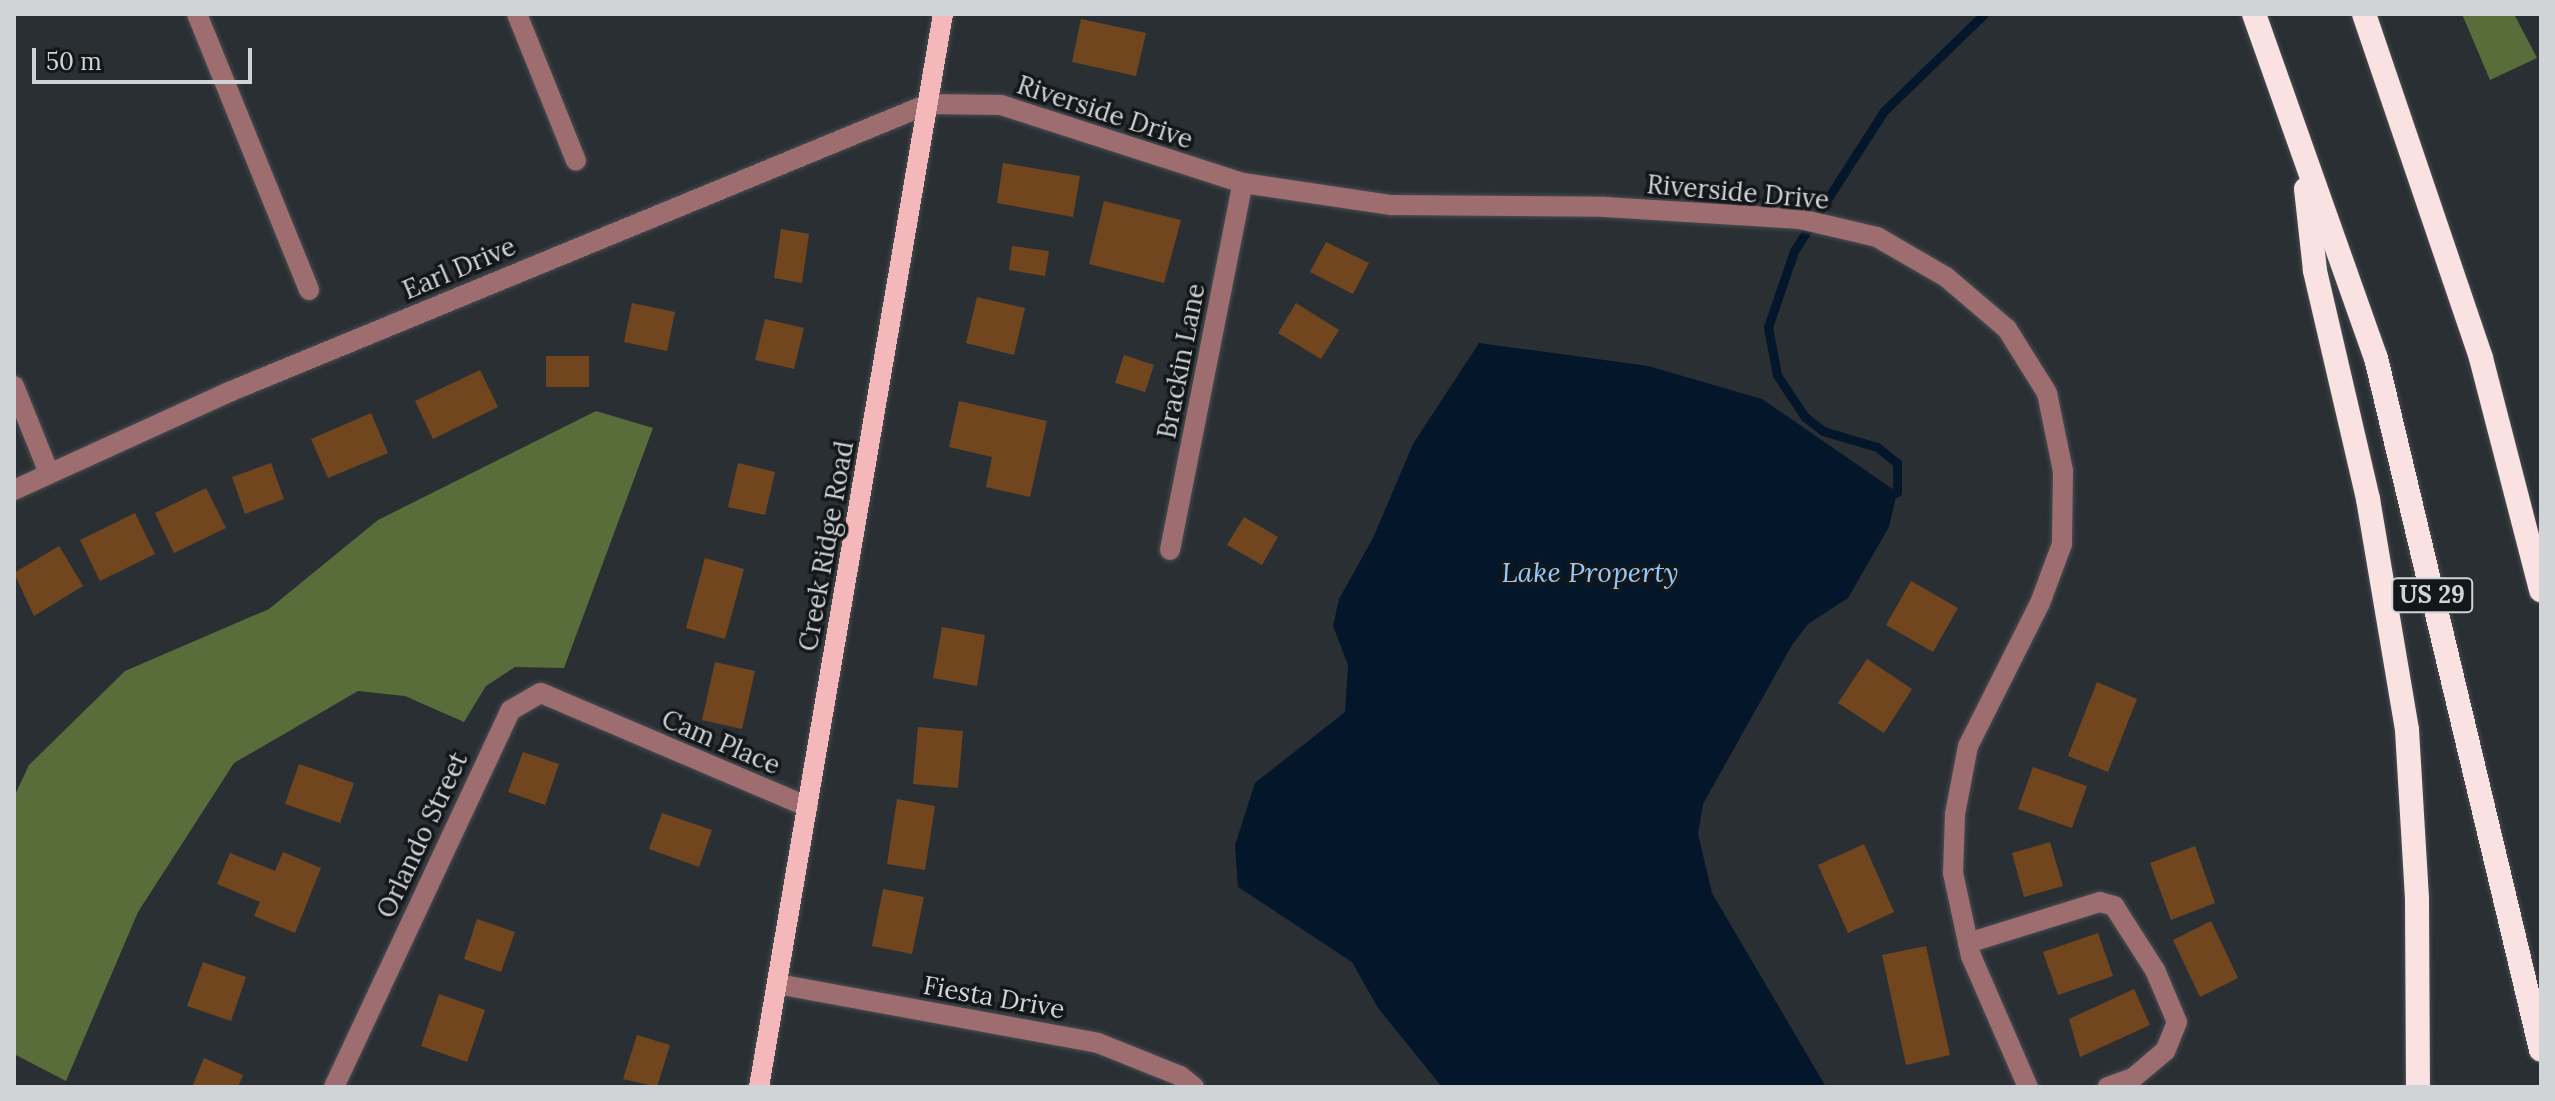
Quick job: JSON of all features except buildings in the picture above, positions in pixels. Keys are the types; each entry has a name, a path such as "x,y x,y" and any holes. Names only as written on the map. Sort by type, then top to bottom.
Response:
{"highway":[{"name":"US 29","path":"2254,14 2376,358 2541,1050"},
{"path":"2364,14 2481,358 2541,590"},
{"path":"2302,147 2315,271 2368,499 2407,730 2417,900 2418,1087"}],"main road":[{"name":"Creek Ridge Road","path":"759,1087 943,14"}],"street":[{"path":"197,14 309,290"},
{"path":"517,14 576,161"},
{"name":"Riverside Drive","path":"928,104 1001,105 1243,183 1391,205 1605,207 1800,219 1877,237 1946,277 2007,329 2047,393 2063,471 2062,544 2040,603 1968,746 1955,814 1953,873 1968,943 2028,1087"},
{"name":"Earl Drive","path":"14,490 307,360 928,104"},
{"name":"Brackin Lane","path":"1170,550 1243,183"},
{"path":"14,386 49,473"},
{"name":"Orlando Street","path":"334,1087 511,710 541,693 614,725"},
{"name":"Cam Place","path":"614,725 808,807"},
{"path":"1968,943 2100,902 2114,906 2155,970 2177,1022 2165,1051 2133,1078 2108,1087"},
{"name":"Fiesta Drive","path":"777,984 1098,1043 1180,1076 1194,1087"}],"green space":[{"path":"2462,14 2514,14 2537,58 2490,80"},
{"path":"596,411 653,428 564,668 515,667 486,686 464,722 405,696 358,691 234,763 138,912 66,1081 14,1054 14,797 29,765 125,671 269,609 378,520"}],"water":[{"name":"Lake Property","path":"1479,343 1648,366 1762,399 1897,492 1889,527 1848,598 1808,624 1792,645 1703,804 1698,834 1712,893 1826,1087 1442,1087 1378,1008 1352,962 1238,887 1235,845 1255,783 1345,712 1348,665 1333,626 1339,599 1373,538 1413,444"}],"waterway":[{"path":"1889,496 1897,492 1897,463 1877,447 1823,431 1805,417 1777,375 1768,327 1794,251 1884,111 1984,14"}]}
